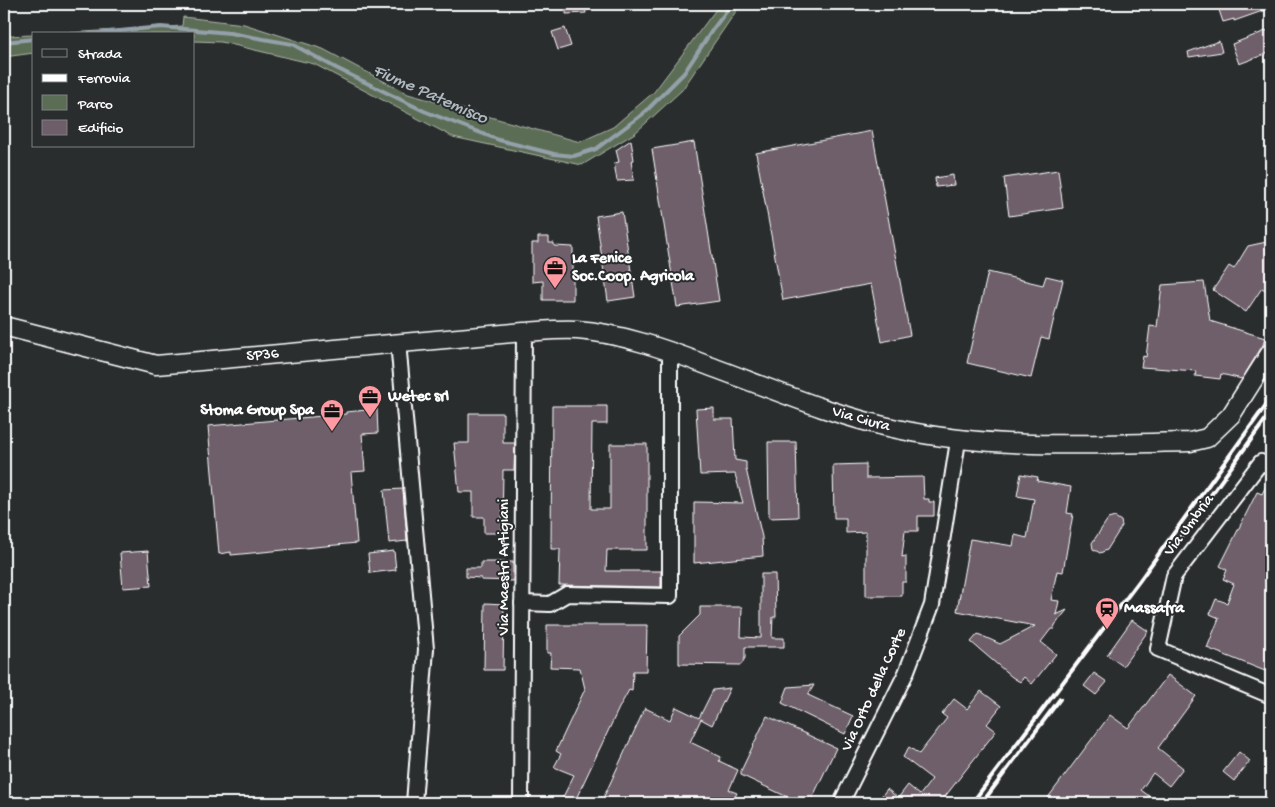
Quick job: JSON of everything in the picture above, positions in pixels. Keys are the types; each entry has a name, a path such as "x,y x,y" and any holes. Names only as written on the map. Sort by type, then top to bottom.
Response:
{"main road":[{"name":"SP36","path":"4,326 156,365 524,332"},
{"name":"Via Ciura","path":"524,332 577,330 626,339 670,351 834,412 896,429 958,440 1037,445 1190,442 1207,438 1231,415 1271,352"}],"street":[{"name":"Via Maestri Artigiani","path":"521,803 524,332"},
{"path":"398,342 426,650 414,803"},
{"path":"522,603 550,604 567,594 670,596 670,351"},
{"name":"Via Orto della Corte","path":"841,803 906,673 932,604 958,440"},
{"name":"Via Umbria","path":"1266,464 1174,576 1158,649 1271,696"}],"green space":[{"path":"720,4 741,4 682,90 635,133 582,165 453,137 314,64 221,42 195,41 195,32 84,32 182,26 183,17 244,24 323,49 408,94 580,142 613,127 654,92"},
{"path":"32,35 32,53 4,57 4,36"}],"building":[{"path":"566,4 585,4 586,13 566,14"},
{"path":"1217,4 1271,4 1271,8 1234,21 1234,19 1223,22"},
{"path":"565,28 571,46 558,50 552,32"},
{"path":"1271,29 1271,52 1239,64 1232,44"},
{"path":"1219,41 1222,52 1189,57 1188,52"},
{"path":"872,131 910,335 882,342 871,284 783,300 756,153"},
{"path":"631,140 634,160 631,161 634,180 617,181 614,163 619,162 616,150"},
{"path":"694,142 719,301 677,307 652,149"},
{"path":"1058,170 1063,208 1009,216 1004,178"},
{"path":"953,175 954,185 936,187 935,178"},
{"path":"622,212 635,297 608,301 596,216"},
{"path":"538,237 549,237 549,243 554,243 554,246 573,247 573,300 543,300 543,281 532,282 532,243 538,243"},
{"path":"1271,241 1271,294 1262,288 1246,312 1213,290 1229,266 1234,269 1248,246"},
{"path":"988,272 1043,285 1046,276 1063,280 1049,339 1041,337 1031,378 967,363"},
{"path":"1204,282 1210,321 1265,338 1263,345 1242,379 1221,374 1220,379 1195,376 1196,371 1141,367 1143,356 1146,357 1150,326 1157,327 1162,285"},
{"path":"552,406 607,406 607,424 592,424 591,509 610,509 610,444 647,444 647,550 607,550 606,571 661,571 661,587 559,585 560,549 551,549"},
{"path":"714,408 714,419 733,419 735,460 746,462 762,537 763,556 694,563 694,502 743,503 735,474 700,475 696,409"},
{"path":"377,409 378,433 362,434 365,471 351,472 357,543 231,555 231,552 219,554 208,426 346,414 346,412"},
{"path":"469,413 503,413 503,443 515,443 514,470 503,470 502,533 484,533 484,517 473,517 473,492 459,492 454,443 469,443"},
{"path":"768,442 796,442 798,517 769,518"},
{"path":"866,464 866,478 923,477 924,499 934,502 934,516 918,516 918,531 905,531 902,557 906,556 906,582 902,582 902,596 866,596 866,532 846,533 846,518 834,518 833,465"},
{"path":"1021,474 1038,477 1037,481 1071,487 1067,513 1073,514 1063,572 1057,571 1051,600 1059,601 1056,615 1067,610 1054,629 1051,629 1041,642 1056,654 1032,684 1024,677 1020,682 1012,677 971,642 978,634 1000,644 1035,626 957,611 970,539 1013,546 1015,535 1027,538 1034,499 1017,496"},
{"path":"1271,476 1271,655 1265,671 1207,648 1219,618 1210,614 1216,599 1227,603 1234,584 1223,579 1227,570 1220,566 1257,492 1262,494"},
{"path":"403,489 407,541 389,543 384,490"},
{"path":"1115,517 1121,521 1122,526 1107,550 1100,553 1093,549 1092,543 1108,519"},
{"path":"148,551 151,586 123,588 120,553"},
{"path":"394,551 396,570 370,573 368,554"},
{"path":"481,562 513,562 513,581 481,580 481,578 466,577 466,568 481,568"},
{"path":"761,574 775,574 776,617 773,617 772,638 784,638 784,647 745,647 745,658 741,665 679,664 679,636 700,615 700,607 742,607 741,637 761,638"},
{"path":"485,603 504,604 503,670 484,670"},
{"path":"1132,620 1148,631 1123,666 1107,655"},
{"path":"547,625 647,625 646,671 633,671 632,691 629,690 619,708 574,803 560,803 574,775 554,767 561,754 556,751 585,689 580,668 550,667 551,653 547,653"},
{"path":"1094,673 1107,682 1096,695 1084,686"},
{"path":"1168,675 1196,696 1158,748 1183,768 1169,786 1153,773 1141,790 1158,803 1044,803 1110,715 1128,728"},
{"path":"814,685 808,695 853,716 845,734 782,703 788,687"},
{"path":"730,688 712,725 701,719 690,742 721,757 719,761 738,770 729,790 737,793 732,803 601,803 645,708 670,720 676,707 699,718 713,690"},
{"path":"981,691 1001,706 987,724 996,731 940,803 876,803 887,789 898,798 908,785 920,795 932,779 903,757 909,747 919,754 947,718 942,714 954,699 967,709"},
{"path":"767,716 836,748 810,803 800,803 741,775 741,771"},
{"path":"1239,752 1250,761 1234,781 1223,772"}],"waterway":[{"name":"Fiume Patemisco","path":"110,32 161,27 230,33 292,44 424,111 499,140 554,154 574,156 596,149 643,114 684,73 732,4"},
{"name":"Fiume Patemisco","path":"4,42 32,39"}],"railway":[{"path":"972,803 1140,580 1271,398"},
{"path":"1179,539 1266,419"},
{"path":"982,803 1060,699"}],"place":[{"name":"La Fenice Soc.Coop. Agricola","path":"555,289"},
{"name":"Wetec srl","path":"370,418"},
{"name":"Stoma Group Spa","path":"332,432"},
{"name":"Massafra","path":"1107,630"}]}
